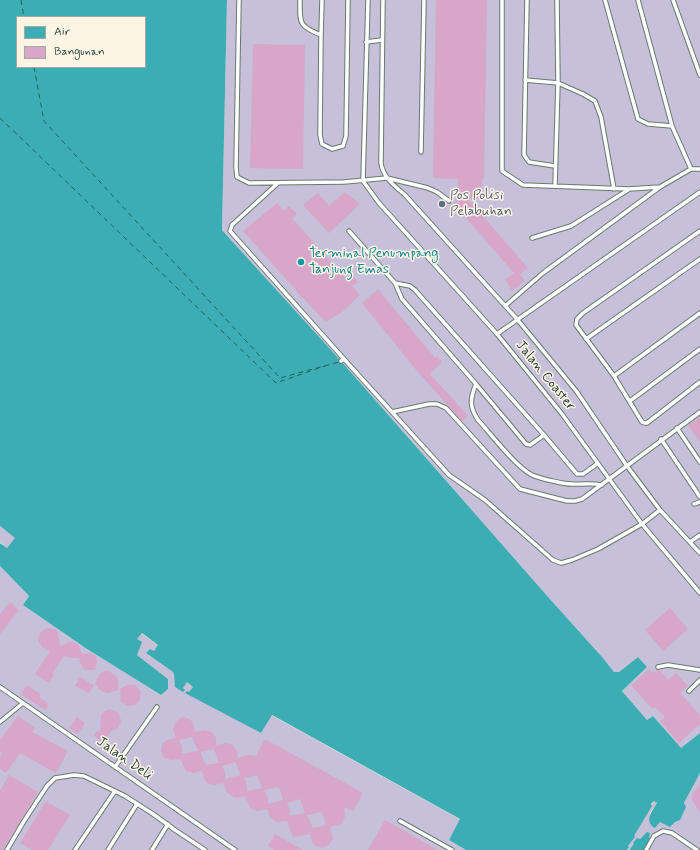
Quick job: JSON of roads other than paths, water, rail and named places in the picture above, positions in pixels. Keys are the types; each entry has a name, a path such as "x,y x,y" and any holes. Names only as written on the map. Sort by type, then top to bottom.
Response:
{"lane":[{"path":"239,0 237,177 249,183 344,182 387,178 428,188 437,192 449,201"},
{"path":"300,0 300,21 307,29 321,35"},
{"path":"322,0 320,135 322,144 332,149 343,146 346,136 348,0"},
{"path":"363,181 368,0"},
{"path":"383,0 381,163 382,171 387,178"},
{"path":"421,152 424,0"},
{"path":"502,0 502,171 523,185 614,189 660,187"},
{"path":"527,0 524,155 529,162 555,166"},
{"path":"555,186 558,84 557,0"},
{"path":"605,0 638,119 648,124 672,126"},
{"path":"638,0 672,126 691,169"},
{"path":"673,0 700,75"},
{"path":"366,42 382,40"},
{"path":"525,80 558,84 583,94 595,101 601,117 614,189"},
{"path":"505,306 543,273 660,187 691,169 700,169"},
{"name":"Jalan Coaster","path":"387,178 405,195 517,319 577,392 627,466 660,510 700,553"},
{"name":"Jalan Coaster","path":"363,181 379,203 497,334 562,414 642,524 700,593"},
{"path":"278,183 232,225 230,231 342,360 449,475 485,500 553,560 562,563 598,549 642,524 660,510"},
{"path":"532,238 571,226 629,189"},
{"path":"497,334 700,192"},
{"path":"349,231 395,283 402,299 526,444 530,445 544,435"},
{"path":"700,231 582,313 576,325 614,376 642,422 647,423 700,382"},
{"path":"586,339 700,258"},
{"path":"395,283 410,286 415,290 577,474 582,474 597,464"},
{"path":"614,376 700,313"},
{"path":"630,401 700,349"},
{"path":"476,384 471,398 473,412 478,420 522,467 532,475 562,484 576,486 593,483 602,485"},
{"path":"392,412 429,404 437,404 446,408 520,489 567,501 582,499 700,412"},
{"path":"677,428 700,462"},
{"path":"661,440 700,497"},
{"path":"694,504 700,502"},
{"path":"690,542 700,535"},
{"path":"658,667 668,664 700,670"},
{"path":"689,691 700,680"},
{"name":"Jalan Deli","path":"0,687 235,850"},
{"path":"0,722 23,703"},
{"path":"115,767 157,707"},
{"path":"7,850 47,786 55,778 70,775 84,776 115,791 168,824 205,850"},
{"path":"75,850 115,791"},
{"path":"108,850 137,804"},
{"path":"400,821 452,850"},
{"path":"152,850 168,824"},
{"path":"646,850 654,836 663,831 672,833 697,850"}],"water":[{"path":"0,0 227,0 222,230 341,361 614,672 619,672 638,657 647,667 622,691 647,720 653,716 681,748 700,733 700,773 684,803 686,807 680,820 675,822 670,827 660,822 655,828 651,825 649,819 651,812 657,803 654,801 627,850 466,850 449,840 460,819 272,715 261,733 185,693 187,691 189,692 193,687 187,682 183,688 185,690 183,692 175,687 173,672 146,653 150,649 154,651 158,645 142,633 137,639 142,642 137,655 168,679 168,689 161,695 87,649 23,605 29,596 0,566 0,543 7,548 15,538 0,526"},
{"path":"647,832 650,833 649,840 644,850 629,850 637,838 640,839"}],"place":[{"name":"Pos Polisi Pelabuhan","path":"442,204"},
{"name":"Terminal Penumpang Tanjung Emas","path":"301,262"}]}
